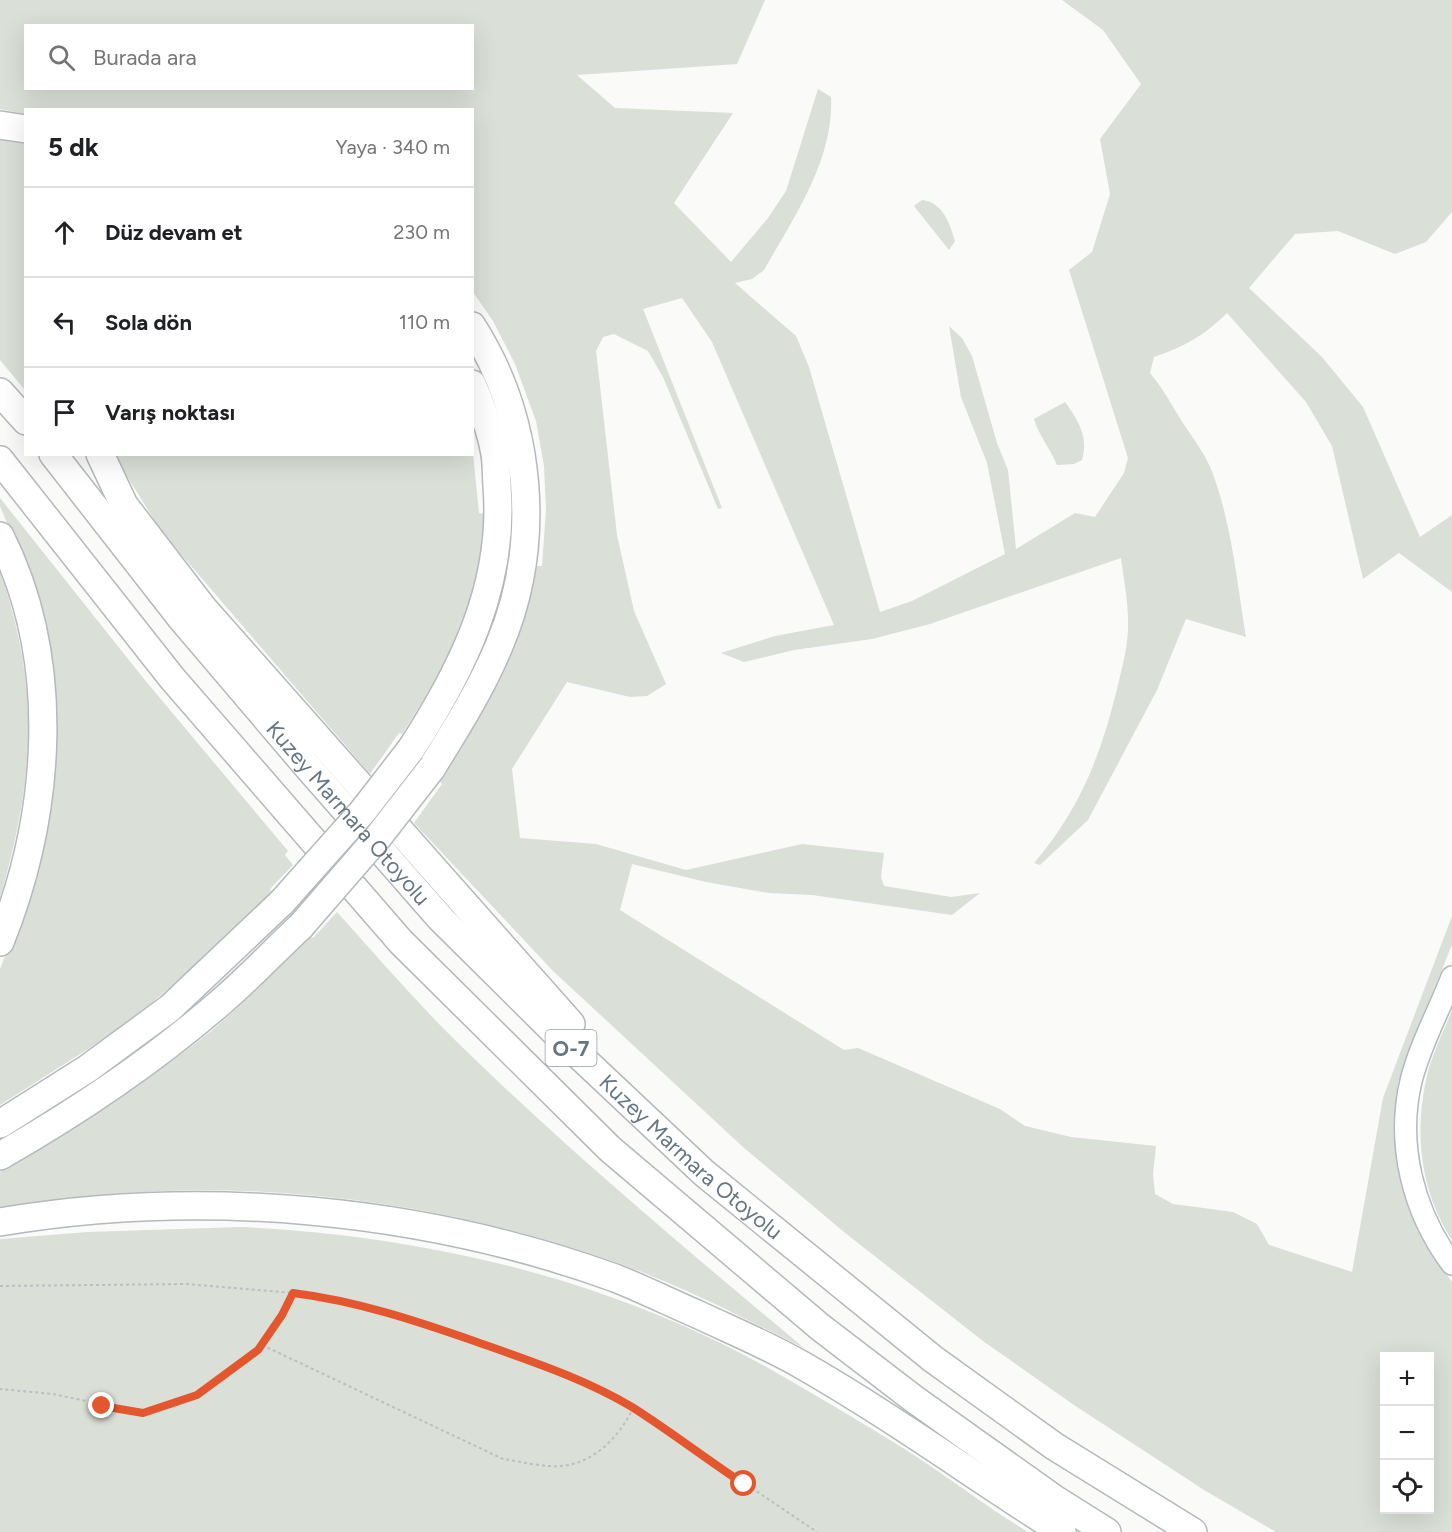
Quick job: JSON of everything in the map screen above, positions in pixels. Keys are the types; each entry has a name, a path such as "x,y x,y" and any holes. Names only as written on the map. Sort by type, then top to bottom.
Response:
{"highway":[{"path":"0,125 24,129"},
{"path":"0,1156 92,1099 165,1047 221,1002 301,926 379,836 430,769 480,686 500,645 516,593 526,541 526,497 522,452 498,376 474,330"},
{"path":"0,1124 87,1069 170,1008 282,902 363,811 411,749 436,711 470,645 484,607 496,550 498,504 495,450 474,390"},
{"path":"0,392 24,419"},
{"name":"Kuzey Marmara Otoyolu","path":"54,456 181,618 441,919 568,1045 704,1173 933,1359 1054,1446 1193,1532"},
{"path":"101,456 124,505 203,608 704,1173"},
{"name":"Kuzey Marmara Otoyolu","path":"0,459 172,678 401,942 610,1149 820,1327 923,1406 1056,1500 1107,1532"},
{"path":"0,536 26,604 41,682 43,744 36,821 16,900 0,942"},
{"path":"0,1222 51,1214 108,1209 238,1207 407,1224 549,1258 615,1279 800,1364 899,1424 1062,1532"}],"street":[{"path":"1452,977 1411,1080 1405,1129 1407,1156 1419,1205 1452,1264"}],"path":[{"path":"0,1286 187,1284 339,1299 435,1328 585,1382 633,1408 817,1532"},
{"path":"0,1389 53,1394 143,1413 197,1395 261,1345 293,1293"},
{"path":"261,1345 503,1459 536,1464 573,1464 601,1449 625,1426 633,1408"}],"shaded area":[{"path":"0,0 765,0 737,64 577,75 615,108 733,113 674,203 731,262 768,218 786,191 818,89 831,97 826,143 810,187 799,209 764,270 752,279 735,283 796,336 809,367 880,612 912,601 1005,554 987,463 961,397 949,326 962,338 972,356 997,443 1008,470 1016,549 1075,513 1095,517 1124,473 1128,458 1069,270 1092,252 1110,194 1100,139 1141,84 1103,30 1062,0 1452,0 1452,212 1426,242 1395,254 1338,231 1295,234 1249,288 1322,357 1363,407 1420,537 1452,515 1452,592 1399,553 1363,579 1332,446 1306,402 1227,313 1194,340 1154,357 1150,373 1206,458 1220,494 1233,555 1246,637 1186,619 1157,690 1088,820 1040,865 1034,863 1063,824 1086,783 1110,717 1124,662 1128,630 1121,558 930,624 872,639 794,650 744,662 721,653 775,636 834,625 712,342 682,298 643,309 722,508 718,509 663,377 648,351 614,334 603,337 596,351 617,535 634,611 666,684 647,696 630,697 567,682 512,769 520,838 596,844 686,870 802,844 884,853 881,877 884,886 951,897 980,893 952,915 812,895 769,893 706,882 632,864 620,910 844,1050 858,1048 1000,1109 1025,1126 1071,1137 1156,1146 1153,1174 1155,1194 1173,1204 1233,1212 1257,1224 1269,1245 1352,1272 1383,1098 1452,916 1452,944 1398,1082 1395,1115 1403,1185 1414,1219 1425,1244 1452,1282 1452,1532 1276,1532 1204,1490 1074,1405 983,1341 844,1232 743,1147 553,971 414,823 442,784 440,782 487,705 500,679 522,625 537,566 542,566 546,510 544,466 536,421 515,364 493,321 474,293 474,108 24,108 24,114 0,109"},
{"path":"0,140 24,144 24,389 0,360"},
{"path":"922,200 935,205 944,214 955,241 949,250 914,206"},
{"path":"1065,402 1081,429 1084,452 1082,460 1074,464 1057,465 1034,419"},
{"path":"115,456 473,456 479,513 484,514 480,564 475,587 450,653 402,734 399,733 370,774 161,531"},
{"path":"0,498 144,679 288,851 285,855 293,865 270,889 271,893 203,958 129,1023 0,1105 0,969 32,888 32,584 0,506"},
{"path":"0,571 22,656 27,696 28,735 26,774 20,814 0,898"},
{"path":"337,912 441,1026 528,1110 619,1191 804,1348 689,1292 618,1263 545,1239 469,1220 391,1205 312,1195 233,1191 154,1191 76,1198 0,1211 0,1172 130,1090 205,1036 311,935 313,938"},
{"path":"1452,1010 1452,1240 1441,1222 1427,1183 1423,1163 1421,1121 1422,1100 1428,1071"},
{"path":"240,1227 378,1240 446,1252 514,1267 645,1310 709,1337 770,1369 903,1448 1028,1532 0,1532 0,1239 88,1232"}],"route":[{"path":"102,1406 143,1413 197,1395 258,1350 282,1315 293,1293 339,1299 435,1328 585,1382 633,1408 744,1484"}]}
